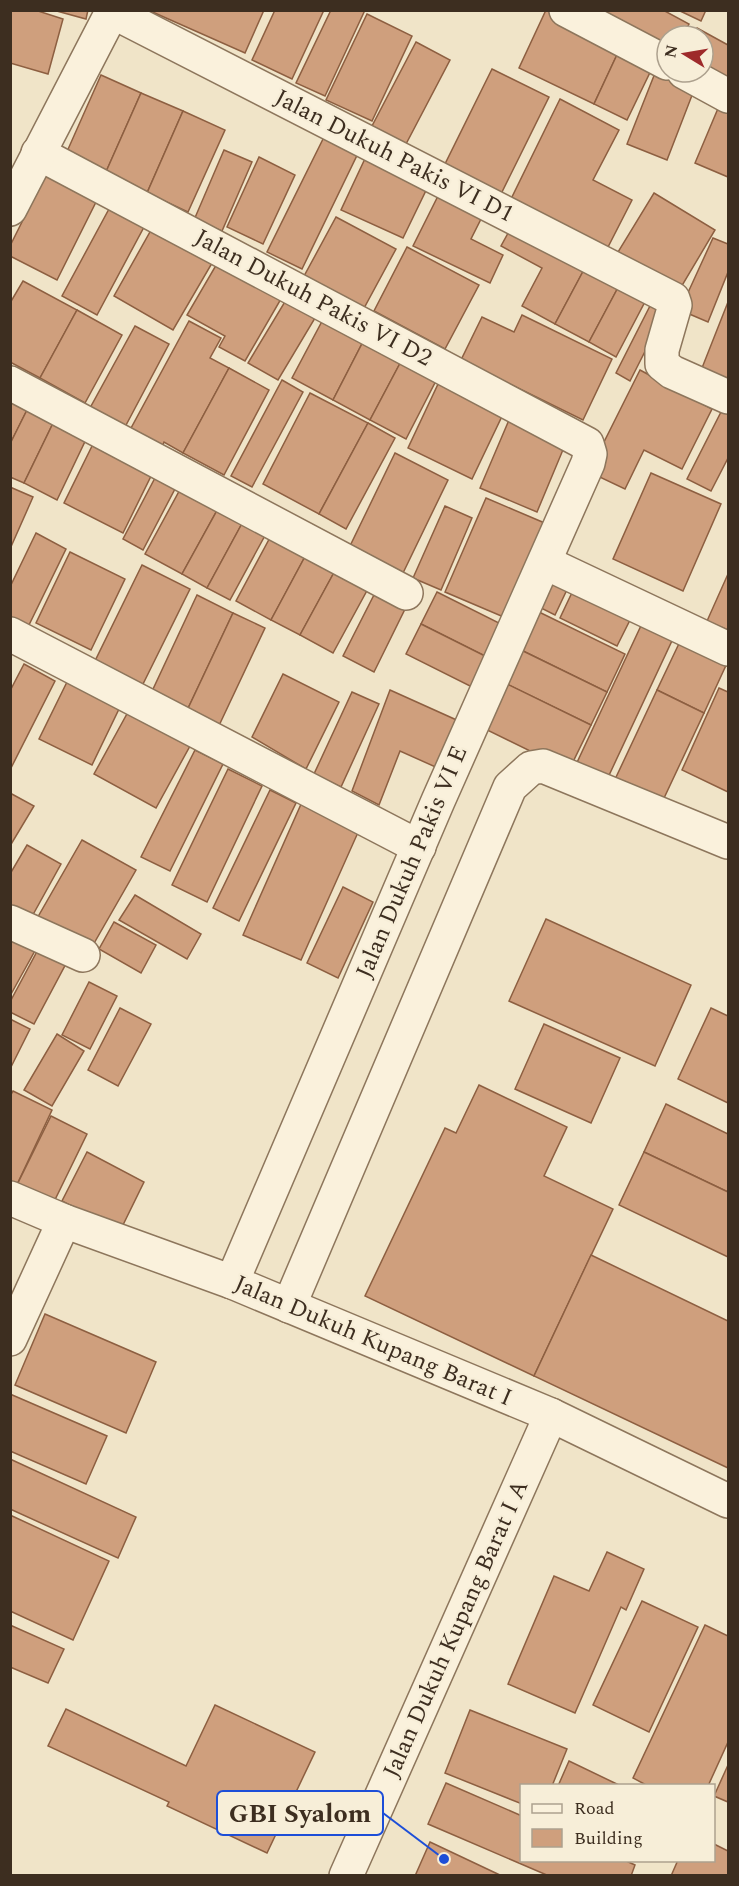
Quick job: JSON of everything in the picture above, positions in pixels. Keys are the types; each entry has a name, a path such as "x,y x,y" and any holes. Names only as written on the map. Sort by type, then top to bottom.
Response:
{"street":[{"path":"566,10 655,57"},
{"path":"10,209 113,11"},
{"name":"Jalan Dukuh Pakis VI D1","path":"113,11 675,302 662,350 662,364 672,372 729,398"},
{"path":"706,84 729,96"},
{"name":"Jalan Dukuh Pakis VI D2","path":"38,153 587,444"},
{"path":"10,383 406,593"},
{"name":"Jalan Dukuh Pakis VI E","path":"232,1282 419,847 546,563 588,463 590,453 587,444"},
{"path":"546,563 729,649"},
{"path":"10,634 419,847"},
{"path":"289,1306 510,787 516,780 531,768 543,766 729,842"},
{"path":"10,922 83,955"},
{"name":"Jalan Dukuh Kupang Barat I","path":"10,1198 64,1221 232,1282 551,1414 729,1501"},
{"path":"10,1339 64,1221"},
{"name":"Jalan Dukuh Kupang Barat I A","path":"346,1875 551,1414"}],"building":[{"path":"10,10 35,10 63,19 48,74 10,63"},
{"path":"53,10 88,10 86,19"},
{"path":"148,10 264,10 245,53"},
{"path":"275,10 324,10 292,79 252,60"},
{"path":"331,10 365,10 325,96 296,83"},
{"path":"546,10 553,10 622,44 594,104 519,68"},
{"path":"576,10 663,10 689,24 655,24 655,51"},
{"path":"678,10 706,10 701,21"},
{"path":"367,14 412,36 372,121 326,100"},
{"path":"715,38 728,45 728,87 715,79"},
{"path":"416,42 450,60 406,144 372,126"},
{"path":"622,44 655,60 627,120 594,104"},
{"path":"492,69 549,97 501,194 444,166"},
{"path":"655,73 655,84 696,85 667,160 627,144"},
{"path":"101,75 141,93 105,174 65,156"},
{"path":"141,93 183,111 147,193 105,174"},
{"path":"560,99 619,130 593,180 632,200 607,249 511,199"},
{"path":"722,99 728,101 728,177 695,163"},
{"path":"183,111 225,130 188,212 147,193"},
{"path":"328,129 362,145 302,269 267,252"},
{"path":"370,148 432,178 403,238 341,210"},
{"path":"224,150 252,162 222,231 194,220"},
{"path":"259,157 295,175 263,244 227,227"},
{"path":"48,170 99,196 57,280 10,256 10,246"},
{"path":"440,192 484,213 471,239 503,255 490,283 413,246"},
{"path":"654,193 715,230 677,294 615,257"},
{"path":"109,209 144,227 97,315 62,296"},
{"path":"336,217 396,249 363,310 303,278"},
{"path":"155,223 215,258 173,330 114,296"},
{"path":"513,224 587,264 555,324 522,306 542,268 501,246"},
{"path":"713,238 728,244 728,272 708,322 680,310"},
{"path":"407,247 479,285 445,349 374,311"},
{"path":"222,255 285,292 245,361 219,347 225,336 187,315"},
{"path":"587,264 621,282 589,342 555,324"},
{"path":"23,281 77,310 40,378 10,362 10,303"},
{"path":"621,282 648,296 616,357 589,342"},
{"path":"292,290 321,308 278,380 248,363"},
{"path":"654,298 668,306 630,381 616,373"},
{"path":"728,302 728,385 700,373"},
{"path":"77,310 122,335 85,403 40,378"},
{"path":"328,310 368,332 333,400 292,378"},
{"path":"522,315 612,359 583,420 461,360 482,317 514,332"},
{"path":"189,321 221,338 210,358 229,368 183,453 164,442 162,447 130,430"},
{"path":"135,326 169,344 125,427 90,408"},
{"path":"368,332 406,352 370,420 333,400"},
{"path":"406,352 441,371 406,439 370,420"},
{"path":"229,368 269,390 224,475 183,453"},
{"path":"640,370 712,409 682,469 644,450 625,489 589,472"},
{"path":"282,380 303,392 252,487 231,476"},
{"path":"439,382 504,412 472,479 408,448"},
{"path":"10,393 31,402 10,444"},
{"path":"310,393 368,423 319,514 263,484"},
{"path":"31,402 57,415 24,483 10,477 10,444"},
{"path":"722,410 728,413 728,458 711,491 687,479"},
{"path":"57,415 90,431 57,500 24,483"},
{"path":"509,420 565,445 537,512 480,488"},
{"path":"368,423 395,438 346,529 319,514"},
{"path":"95,440 154,470 123,533 64,503"},
{"path":"395,453 448,480 403,573 350,546"},
{"path":"651,473 721,504 683,591 613,559"},
{"path":"156,476 176,487 143,550 123,539"},
{"path":"183,484 220,505 182,574 145,554"},
{"path":"10,487 33,497 10,549"},
{"path":"486,498 547,524 506,618 445,592"},
{"path":"220,505 245,518 207,588 182,574"},
{"path":"445,506 472,518 441,590 413,578"},
{"path":"245,518 268,530 230,600 207,588"},
{"path":"273,532 308,551 271,620 236,601"},
{"path":"36,533 66,549 27,629 10,621 10,587"},
{"path":"308,551 337,567 300,635 271,620"},
{"path":"70,552 125,579 91,650 36,623"},
{"path":"142,565 190,589 142,686 94,663"},
{"path":"337,567 370,585 333,653 300,635"},
{"path":"548,567 572,579 555,615 531,603"},
{"path":"728,574 728,630 707,621"},
{"path":"577,582 635,610 617,646 560,618"},
{"path":"378,587 408,603 374,672 343,656"},
{"path":"437,592 509,628 493,660 421,624"},
{"path":"197,595 233,613 183,719 147,702"},
{"path":"539,612 625,654 607,692 521,650"},
{"path":"233,613 265,628 215,734 183,719"},
{"path":"646,615 677,630 604,786 573,771"},
{"path":"421,624 493,660 478,690 406,654"},
{"path":"684,633 728,661 704,713 657,690"},
{"path":"521,650 607,692 591,725 505,683"},
{"path":"24,664 55,681 10,770 10,691"},
{"path":"283,674 339,702 306,769 252,737"},
{"path":"67,682 119,709 92,765 39,739"},
{"path":"505,683 591,725 569,770 483,728"},
{"path":"719,688 728,692 728,792 682,770"},
{"path":"390,690 461,722 440,769 400,751 379,805 352,791"},
{"path":"657,690 704,713 657,813 610,790"},
{"path":"352,692 379,704 341,787 314,774"},
{"path":"128,712 190,746 156,808 94,774"},
{"path":"195,750 223,764 170,871 141,857"},
{"path":"228,769 262,786 207,902 172,885"},
{"path":"270,790 296,803 239,921 213,908"},
{"path":"10,793 34,806 10,846"},
{"path":"302,802 360,828 301,960 243,935"},
{"path":"82,840 136,870 89,952 35,922"},
{"path":"27,845 61,864 30,920 10,909 10,874"},
{"path":"343,887 373,902 338,978 307,963"},
{"path":"135,895 201,934 187,959 119,920"},
{"path":"546,919 691,985 655,1066 509,1001"},
{"path":"114,922 156,945 141,973 99,949"},
{"path":"10,933 37,947 10,996"},
{"path":"41,944 69,958 34,1024 10,1012 10,1002"},
{"path":"89,982 117,996 90,1049 62,1035"},
{"path":"120,1008 151,1024 118,1086 88,1070"},
{"path":"711,1008 728,1016 728,1103 678,1079"},
{"path":"10,1019 30,1029 10,1069"},
{"path":"544,1024 620,1058 591,1123 515,1089"},
{"path":"57,1034 84,1051 52,1106 24,1090"},
{"path":"479,1085 567,1127 544,1176 613,1209 534,1376 365,1296 445,1128 456,1133"},
{"path":"13,1091 52,1110 13,1193 10,1192 10,1096"},
{"path":"666,1104 728,1134 728,1192 644,1152"},
{"path":"51,1116 87,1134 49,1212 13,1193"},
{"path":"87,1152 144,1182 120,1231 62,1201"},
{"path":"644,1152 728,1192 728,1257 619,1205"},
{"path":"591,1255 728,1321 728,1468 534,1376"},
{"path":"45,1314 156,1362 126,1433 15,1385"},
{"path":"10,1394 107,1436 86,1484 10,1451"},
{"path":"10,1459 136,1517 118,1558 10,1509"},
{"path":"10,1515 109,1561 73,1640 10,1611"},
{"path":"607,1552 644,1569 626,1610 621,1607 575,1713 508,1684 554,1576 589,1591"},
{"path":"642,1601 698,1627 649,1732 593,1705"},
{"path":"10,1625 64,1649 48,1683 10,1667"},
{"path":"705,1625 728,1636 728,1742 709,1784 644,1784 633,1778"},
{"path":"215,1705 315,1752 267,1853 167,1806 169,1802 48,1746 66,1709 186,1766"},
{"path":"470,1710 567,1749 553,1784 520,1784 520,1803 445,1773"},
{"path":"569,1761 617,1784 559,1784"},
{"path":"728,1765 728,1802 715,1796"},
{"path":"446,1783 520,1815 520,1862 628,1862 635,1865 631,1876 549,1876 428,1824"},
{"path":"430,1842 502,1876 415,1876"},
{"path":"715,1844 728,1851 728,1876 671,1876 677,1862 715,1862"}],"place":[{"name":"GBI Syalom","path":"444,1859"}]}
